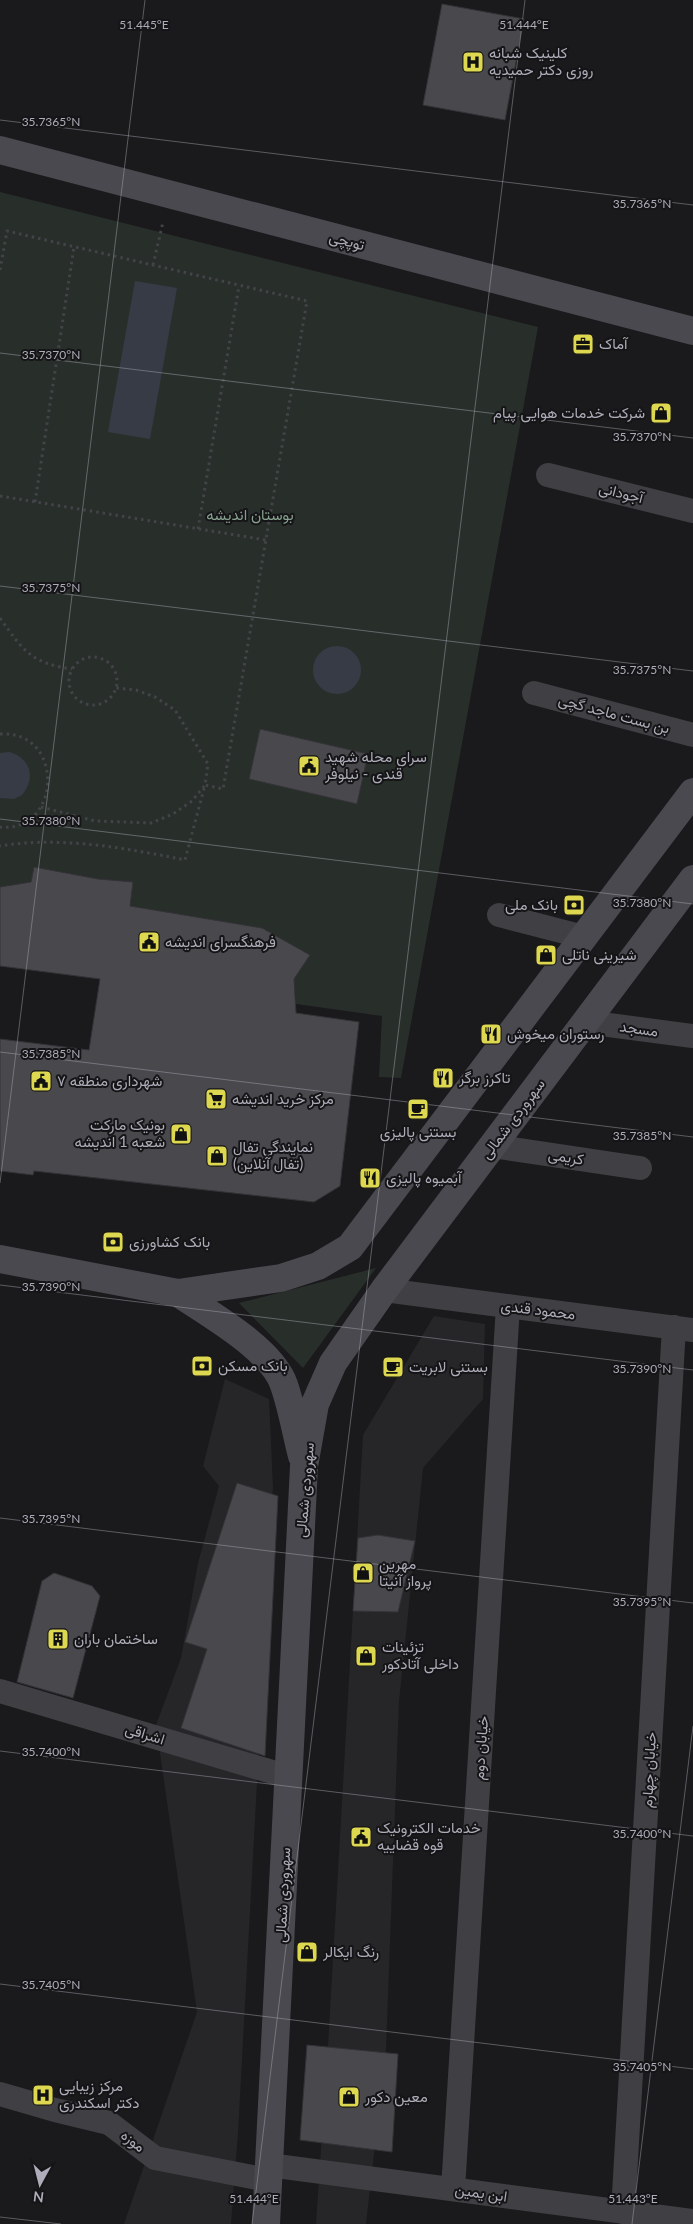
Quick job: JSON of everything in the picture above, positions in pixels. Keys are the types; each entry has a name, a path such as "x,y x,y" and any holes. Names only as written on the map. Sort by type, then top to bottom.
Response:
{"main road":[{"name":"توپچی","path":"0,150 693,331"},
{"path":"0,1260 178,1293 281,1278 318,1266 350,1247 693,792"},
{"name":"سهروردی شمالی","path":"266,2224 304,1466 315,1404 333,1363 384,1290 693,879"},
{"path":"178,1293 243,1337 272,1364 284,1384 304,1466"}],"street":[{"name":"آجودانی","path":"548,474 693,511"},
{"name":"بن بست ماجد گچی","path":"534,693 693,735"},
{"path":"499,915 584,937"},
{"name":"مسجد","path":"586,1022 693,1036"},
{"name":"کریمی","path":"492,1146 640,1168"},
{"name":"محمود قندی","path":"384,1290 684,1328"},
{"name":"خیابان دوم","path":"453,2189 508,1306"},
{"name":"خیابان چهارم","path":"623,2212 684,1328"},
{"name":"اشراقی","path":"0,1692 289,1777"},
{"name":"موزه","path":"0,2094 109,2123 155,2158 268,2173"},
{"name":"ابن یمین","path":"268,2173 453,2189 693,2221"}],"path":[{"path":"153,265 170,195"},
{"path":"0,270 7,231 306,301 223,789 205,785"},
{"path":"35,502 74,247"},
{"path":"198,529 239,286"},
{"path":"0,496 266,540"},
{"path":"0,618 22,648 36,660 56,667 72,669"},
{"path":"99,658 111,666 117,680 116,688 107,700 99,704 84,703 72,692 69,684 72,669 84,659 99,658"},
{"path":"0,846 27,842 73,844 149,853 185,860 205,785 208,764 175,710 155,698 136,690 116,688"},
{"path":"0,734 7,733 23,738 36,747 45,761 49,776 48,792 41,807 31,818 18,825 0,827"},
{"path":"41,807 95,821 150,823 172,814 192,801 205,785"}],"shaded area":[{"path":"135,281 177,288 150,439 108,432"},
{"path":"337,646 346,648 354,653 359,661 361,670 359,679 354,687 346,692 337,694 328,692 320,687 315,679 313,670 315,661 320,653 328,648"},
{"path":"9,752 22,759 29,769 30,776 22,795 14,799 0,798 0,753"},
{"path":"434,1316 485,1324 483,1399 423,1468 399,1702 386,2049 366,2224 316,2224 363,1435"},
{"path":"225,1379 269,1399 273,1487 238,2133 231,2224 124,2224 197,2012 156,1725 181,1658 198,1563 219,1486 203,1466"}],"green space":[{"name":"بوستان اندیشه","path":"0,192 538,327 401,1078 379,1077 382,1016 296,1004 294,979 310,955 262,928 130,906 132,882 98,879 34,867 31,882 0,887"},
{"path":"376,1268 303,1368 239,1303"}],"building":[{"name":"کلینیک شبانه روزی دکتر حمیدیه","path":"442,4 524,19 505,120 423,105"},
{"name":"سرای محله شهید قندی - نیلوفر","path":"260,729 368,754 357,804 249,779"},
{"path":"34,867 98,879 133,882 130,906 262,928 310,955 294,979 296,1013 359,1022 340,1186 314,1202 34,1171 33,1175 0,1171 0,1039 89,1050 100,979 0,966 0,887 31,882"},
{"path":"237,1483 278,1496 265,1756 181,1728 207,1649 185,1642"},
{"path":"378,1535 415,1541 398,1612 353,1611 358,1538"},
{"name":"ساختمان باران","path":"54,1573 92,1586 100,1596 73,1698 17,1682 42,1581"},
{"name":"معین دکور","path":"307,2045 398,2054 392,2152 300,2140"}],"place":[{"name":"کلینیک شبانه روزی دکتر حمیدیه","path":"473,62"},
{"name":"آماک","path":"583,344"},
{"name":"شرکت خدمات هوایی پیام","path":"661,413"},
{"name":"سرای محله شهید قندی - نیلوفر","path":"309,766"},
{"name":"بانک ملی","path":"574,905"},
{"name":"فرهنگسرای اندیشه","path":"149,942"},
{"name":"شیرینی ناتلی","path":"546,955"},
{"name":"رستوران میخوش","path":"491,1034"},
{"name":"تاکرز برگر","path":"443,1078"},
{"name":"شهرداری منطقه ۷","path":"41,1081"},
{"name":"مرکز خرید اندیشه","path":"216,1099"},
{"name":"بستنی پالیزی","path":"418,1109"},
{"name":"بونیک مارکت شعبه 1 اندیشه","path":"181,1134"},
{"name":"نمایندگی تفال (تفال آنلاین)","path":"217,1156"},
{"name":"آبمیوه پالیزی","path":"370,1178"},
{"name":"بانک کشاورزی","path":"113,1242"},
{"name":"بانک مسکن","path":"202,1366"},
{"name":"بستنی لابریت","path":"393,1367"},
{"name":"مهرین پرواز آنیتا","path":"363,1573"},
{"name":"ساختمان باران","path":"58,1639"},
{"name":"تزئینات داخلی آتادکور","path":"366,1656"},
{"name":"خدمات الکترونیک قوه قضاییه","path":"361,1837"},
{"name":"رنگ ایکالر","path":"307,1952"},
{"name":"مرکز زیبایی دکتر اسکندری","path":"43,2095"},
{"name":"معین دکور","path":"349,2097"}]}
